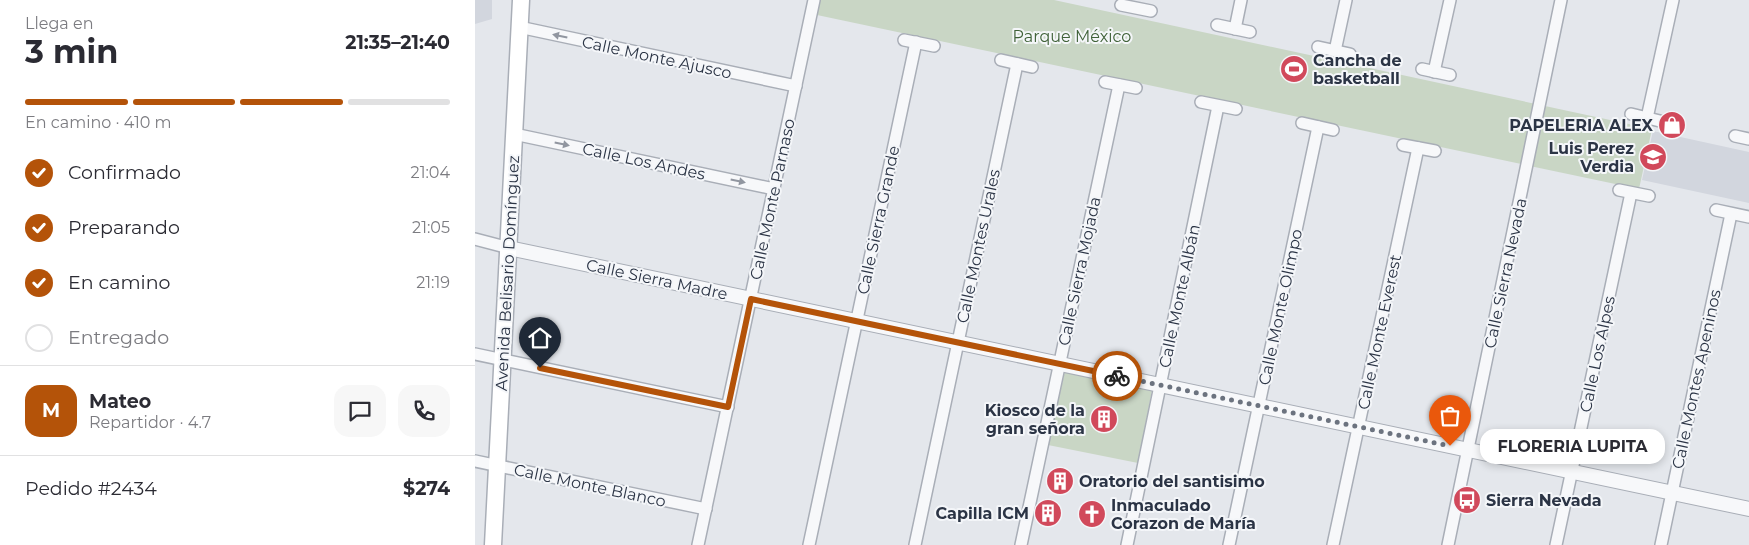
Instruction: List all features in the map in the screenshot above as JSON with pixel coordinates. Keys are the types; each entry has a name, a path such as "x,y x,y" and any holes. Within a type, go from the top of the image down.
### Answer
{"main road":[{"name":"Avenida Belisario Domínguez","path":"493,545 521,0"}],"street":[{"name":"Calle Monte Parnaso","path":"698,545 814,0"},
{"path":"1235,29 1241,0"},
{"path":"1335,50 1346,0"},
{"path":"1434,72 1450,0"},
{"name":"Calle Sierra Nevada","path":"1448,545 1561,0"},
{"path":"1647,118 1673,0"},
{"path":"1121,5 1136,4 1151,11"},
{"path":"1217,25 1250,32"},
{"name":"Calle Monte Ajusco","path":"519,27 796,86"},
{"path":"904,40 934,46"},
{"name":"Calle Sierra Grande","path":"809,545 916,42"},
{"path":"1318,47 1350,54"},
{"path":"1001,60 1032,67"},
{"name":"Calle Montes Urales","path":"915,545 1017,64"},
{"path":"1423,70 1451,76"},
{"path":"1105,82 1136,88"},
{"name":"Calle Sierra Mojada","path":"1021,545 1119,85"},
{"path":"1201,102 1236,110"},
{"name":"Calle Monte Albán","path":"1127,545 1219,106"},
{"path":"1631,114 1664,122"},
{"path":"1302,123 1333,130"},
{"name":"Calle Monte Olimpo","path":"1229,545 1318,127"},
{"name":"Calle Los Andes","path":"514,134 774,189"},
{"path":"1735,136 1748,136"},
{"path":"1403,144 1435,151"},
{"name":"Calle Monte Everest","path":"1333,545 1418,148"},
{"path":"1619,190 1649,196"},
{"name":"Calle Los Alpes","path":"1556,545 1631,193"},
{"path":"1716,210 1749,217"},
{"name":"Calle Montes Apeninos","path":"1661,545 1731,214"},
{"name":"Calle Sierra Madre","path":"475,239 509,248 1749,509"},
{"path":"475,354 728,407"},
{"name":"Calle Monte Blanco","path":"475,461 706,509"}],"shaded area":[{"path":"475,0 492,0 492,19 475,24"},
{"path":"1653,131 1749,152 1749,203 1642,180"}],"green space":[{"name":"Parque México","path":"820,0 1054,0 1652,129 1639,189 817,15"},
{"path":"1065,371 1152,390 1138,463 1048,445"}],"way so far":[{"path":"1117,376 1450,446"}],"place":[{"name":"Cancha de basketball","path":"1294,69"},
{"name":"PAPELERIA ALEX","path":"1672,125"},
{"name":"Luis Perez Verdia","path":"1653,157"},
{"name":"Kiosco de la gran señora","path":"1104,419"},
{"name":"FLORERIA LUPITA","path":"1450,446"},
{"name":"Oratorio del santisimo","path":"1060,481"},
{"name":"Sierra Nevada","path":"1467,500"},
{"name":"Capilla ICM","path":"1048,513"},
{"name":"Inmaculado Corazon de María","path":"1092,514"}],"route":[{"path":"540,368 728,407 751,299 1117,376"}]}
